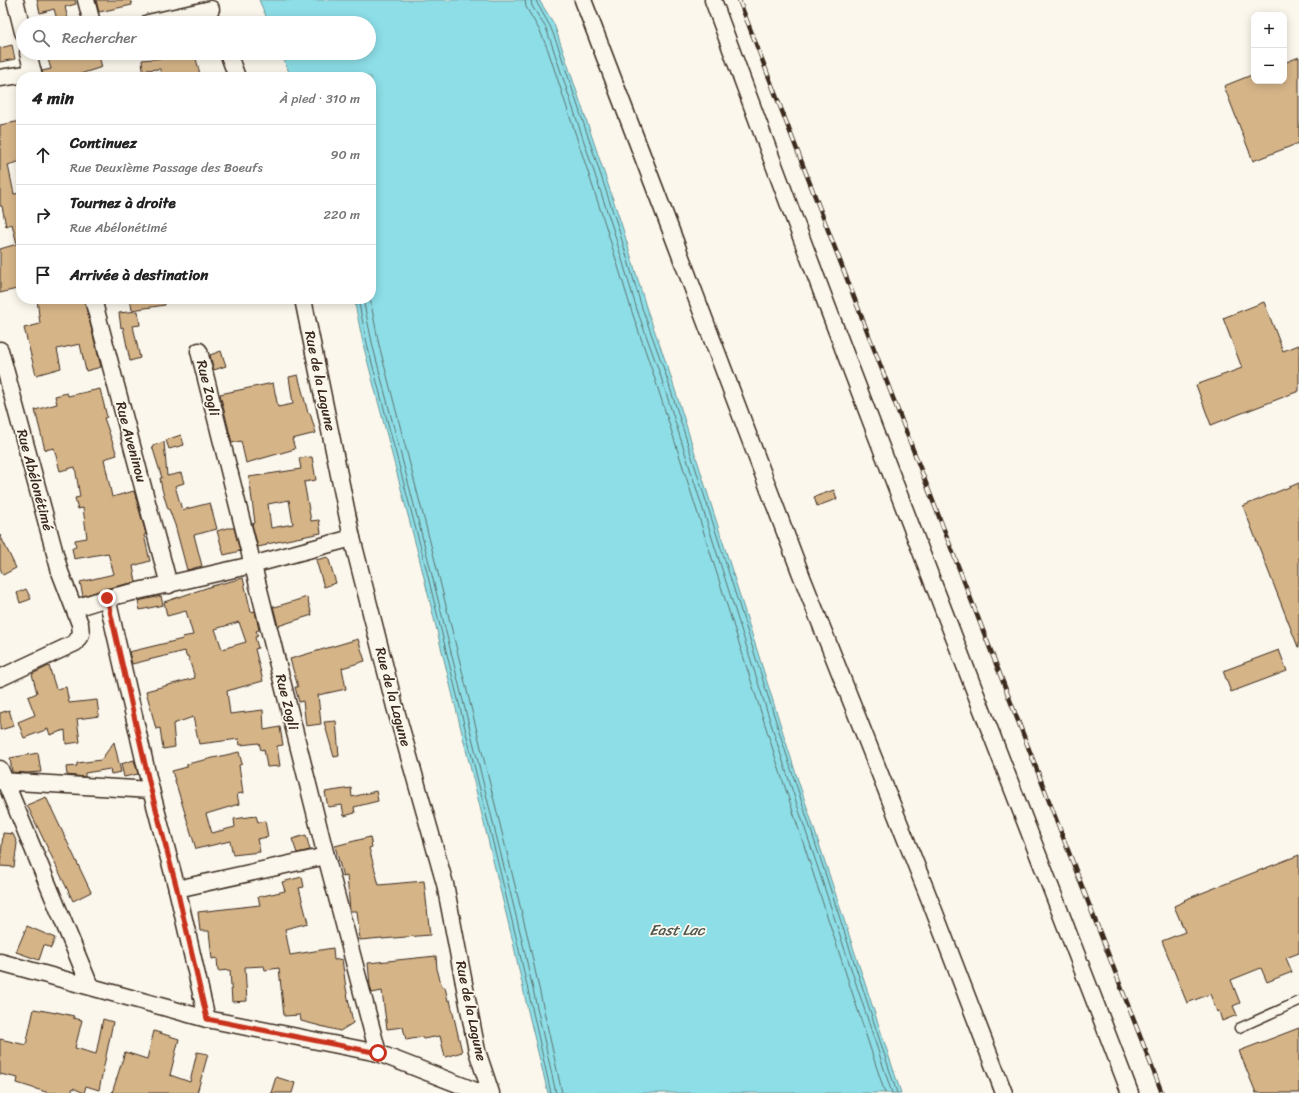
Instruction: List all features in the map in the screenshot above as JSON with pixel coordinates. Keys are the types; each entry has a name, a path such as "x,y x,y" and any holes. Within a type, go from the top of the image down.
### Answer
{"street":[{"path":"15,0 19,16"},
{"path":"86,0 90,16"},
{"path":"583,0 802,577 931,903 1004,1093"},
{"path":"713,0 858,391 975,689 1130,1093"},
{"path":"185,16 211,11"},
{"path":"30,60 32,72"},
{"path":"231,60 235,72"},
{"path":"0,78 16,77"},
{"name":"Rue Aveninou","path":"94,304 169,584"},
{"name":"Rue de la Lagune","path":"304,304 352,538 395,707 445,884 478,1051 491,1093"},
{"name":"Rue Abélonétimé","path":"0,350 60,572 75,608 80,624 81,634 75,643 0,678"},
{"name":"Rue Zogli","path":"199,350 326,856 378,1053"},
{"path":"75,608 107,598 252,564 352,538"},
{"path":"107,598 151,790 177,889 207,1019"},
{"path":"90,986 2,777 151,790"},
{"path":"177,889 326,856"},
{"path":"0,962 207,1019 378,1053 481,1093"}],"lane":[{"path":"1239,1028 1299,1001"}],"water":[{"name":"East Lac","path":"259,0 539,0 554,24 622,226 646,307 669,371 796,774 901,1093 548,1093 513,942 419,557 364,348 355,304 376,304 376,72 289,72 284,60 376,60 376,16 266,16"}],"building":[{"path":"37,0 75,0 76,4 65,7 67,16 56,16 54,9 40,13"},
{"path":"96,0 131,0 132,5 99,12"},
{"path":"12,45 15,59 0,62 0,48"},
{"path":"1299,57 1299,143 1253,161 1224,86 1251,75 1251,84 1287,84 1287,62"},
{"path":"48,60 100,60 102,67 86,72 42,72 51,69"},
{"path":"142,60 196,60 199,72 160,72 160,69 143,70"},
{"path":"16,122 16,163 8,165 14,194 16,194 16,240 12,224 6,226 2,206 0,206 0,125"},
{"path":"16,244 16,289 0,293 0,249"},
{"path":"1264,302 1283,351 1299,345 1299,391 1211,425 1196,385 1242,368 1223,318"},
{"path":"38,304 85,304 101,367 86,371 80,344 57,349 61,368 36,375 24,328 40,324"},
{"path":"131,304 165,304 165,305 132,310"},
{"path":"138,311 140,325 133,326 140,358 130,361 123,327 121,328 119,313"},
{"path":"221,351 226,366 214,370 210,355"},
{"path":"298,375 308,413 310,413 316,433 292,439 295,449 246,463 241,441 232,443 220,394 273,383 278,407 293,404 289,377"},
{"path":"100,389 107,417 104,418 117,455 104,459 112,497 134,491 146,534 144,535 150,561 133,566 136,582 83,596 80,582 114,574 108,553 74,559 72,548 76,547 75,540 87,538 83,508 78,509 75,498 80,497 75,467 60,471 54,448 45,450 35,410 57,404 55,396 67,393 68,396"},
{"path":"181,435 184,445 169,449 166,440"},
{"path":"164,442 167,476 181,473 184,483 175,486 182,510 210,503 217,529 194,535 202,566 187,570 175,525 162,489 160,478 162,478 152,446"},
{"path":"312,457 316,480 304,482 311,521 319,520 321,533 258,547 252,524 255,523 249,477 301,469 299,458","holes":["289,500 293,524 271,528 268,504"]},
{"path":"1299,483 1299,647 1298,647 1243,506"},
{"path":"834,490 837,499 817,506 814,497"},
{"path":"227,528 234,528 240,551 224,555 217,531"},
{"path":"0,535 16,568 3,575 0,568"},
{"path":"328,557 336,583 324,587 316,560"},
{"path":"243,578 251,612 255,611 259,630 256,631 258,636 255,637 258,648 255,649 263,681 227,691 230,714 263,710 264,730 280,727 283,745 277,746 280,766 267,767 264,749 261,750 259,743 240,745 239,739 199,744 193,717 173,724 175,747 163,749 160,728 156,729 146,691 195,678 188,656 186,656 185,651 132,664 129,652 183,639 182,637 193,635 186,611 167,616 164,602 212,586","holes":["239,622 246,642 222,649 215,629"]},
{"path":"26,589 31,599 20,603 17,593"},
{"path":"161,596 163,605 140,610 138,601"},
{"path":"307,597 312,615 278,626 273,606 275,607"},
{"path":"358,639 365,661 342,668 346,689 318,695 321,724 306,726 303,701 299,702 295,687 298,687 290,659"},
{"path":"1279,650 1287,671 1231,692 1223,671"},
{"path":"49,666 56,689 66,687 69,703 97,700 99,716 77,719 80,742 66,744 65,730 50,735 48,729 24,738 18,722 35,715 28,697 37,693 32,674"},
{"path":"9,710 14,726 0,730 0,713"},
{"path":"336,721 339,756 334,757 324,722"},
{"path":"114,742 121,772 111,774 110,769 85,773 85,777 67,775 66,767 77,766 77,763 101,760"},
{"path":"239,752 242,764 239,765 243,793 237,794 239,804 206,814 212,833 235,827 234,819 256,816 258,822 265,821 268,837 257,839 260,852 233,855 230,841 196,849 172,771 187,767 187,764"},
{"path":"38,753 41,772 12,772 10,758"},
{"path":"134,760 138,774 124,777 121,764"},
{"path":"351,788 352,797 376,791 378,801 354,807 355,813 344,816 342,805 328,807 325,792"},
{"path":"46,797 91,892 73,901 27,805"},
{"path":"3,833 13,834 17,843 14,867 0,866"},
{"path":"306,835 310,850 297,853 292,839"},
{"path":"370,837 372,847 369,848 379,885 424,881 430,935 360,940 357,911 350,911 347,876 343,877 335,846"},
{"path":"1299,855 1299,953 1286,958 1292,972 1267,982 1261,968 1231,980 1240,1003 1233,1006 1237,1015 1222,1021 1219,1011 1217,1012 1210,994 1187,1003 1162,941 1185,932 1174,906 1185,901 1184,900"},
{"path":"302,877 304,887 299,888 308,923 285,929 290,955 333,948 334,960 342,959 353,1023 340,1031 301,1021 300,1015 284,1016 279,968 265,970 264,966 245,967 247,1001 232,1002 230,970 218,971 217,958 212,959 209,931 200,931 198,912 260,905 258,897 285,891 282,882"},
{"path":"27,926 55,938 51,948 44,945 39,960 16,952"},
{"path":"436,956 437,969 442,987 445,987 448,1001 450,1000 462,1052 445,1057 440,1036 406,1040 403,1027 387,1029 382,991 372,993 370,986 368,963"},
{"path":"34,1009 74,1016 73,1018 82,1020 75,1048 96,1054 103,1019 113,1022 99,1090 86,1086 84,1093 73,1088 71,1093 49,1093 17,1083 18,1078 0,1074 0,1039 26,1045"},
{"path":"1299,1028 1299,1093 1256,1093 1239,1051"},
{"path":"154,1031 179,1039 170,1075 190,1082 197,1052 208,1054 197,1093 112,1093 125,1052 147,1059"},
{"path":"276,1077 295,1083 292,1093 271,1093"}],"railway":[{"path":"739,0 1162,1093"}],"route":[{"path":"107,598 151,790 177,889 207,1019 378,1053"}]}
